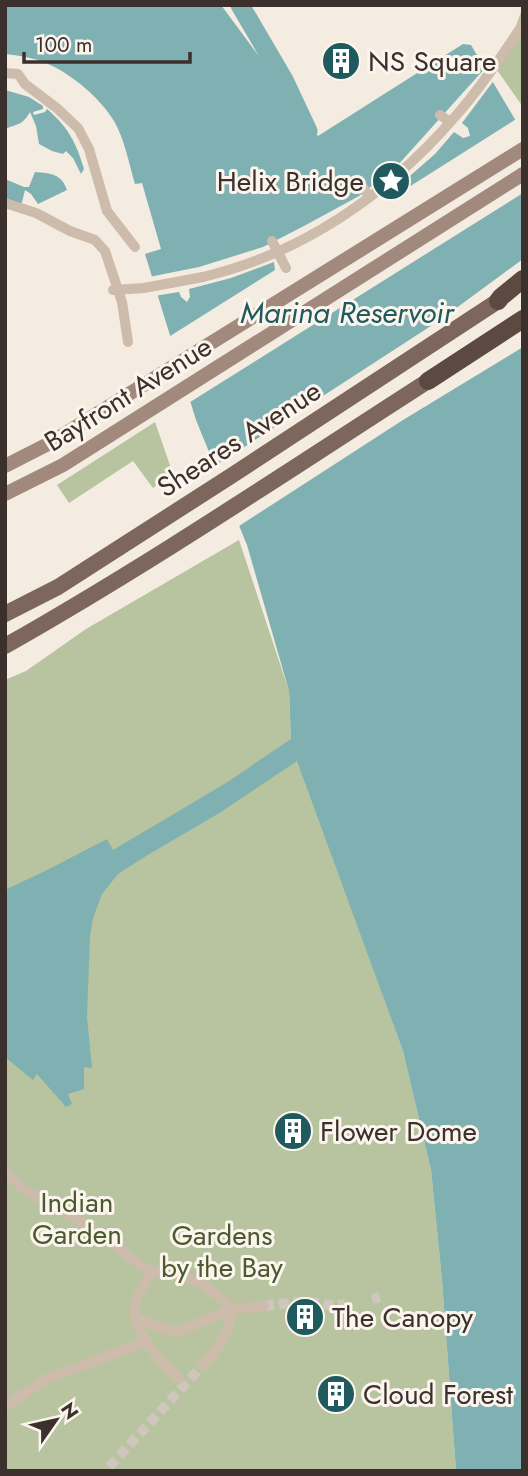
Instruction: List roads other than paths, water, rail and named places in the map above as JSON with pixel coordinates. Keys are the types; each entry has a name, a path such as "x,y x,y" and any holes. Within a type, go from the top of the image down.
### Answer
{"highway":[{"path":"498,301 523,279"},
{"path":"498,301 523,286"},
{"path":"428,381 523,319"},
{"path":"428,381 523,332"}],"main road":[{"name":"Bayfront Avenue","path":"5,466 50,443 523,149"},
{"name":"Bayfront Avenue","path":"5,494 63,465 523,174"},
{"name":"Sheares Avenue","path":"5,614 58,587 498,301"},
{"name":"Sheares Avenue","path":"5,646 191,534 428,381"}],"street":[{"path":"113,290 144,288 173,277 205,277 254,261 275,247 300,242 346,214 390,181 450,122 521,27"},
{"path":"5,73 18,74 25,84 78,128 89,149 107,211 135,247"},
{"path":"440,115 450,122"},
{"path":"363,187 369,197"},
{"name":"Bayfront Avenue","path":"5,203 36,213 70,231 95,240 105,251 122,302 128,342"},
{"path":"275,247 286,268"},
{"path":"5,1170 23,1189 78,1219 128,1257 152,1271 176,1274 203,1284 233,1309"},
{"path":"152,1271 135,1307 136,1318 146,1342 161,1362 179,1379"},
{"path":"136,1318 165,1329 179,1331 233,1309 264,1306"},
{"path":"203,1365 221,1345 230,1326 233,1309"},
{"path":"5,1408 48,1378 146,1342"}],"water":[{"name":"Marina Reservoir","path":"5,5 221,5 318,136 463,44 471,45 523,133 523,1471 456,1471 431,1170 403,1051 297,761 221,812 118,874 102,894 90,936 87,1017 92,1068 84,1067 84,1089 68,1094 72,1104 66,1107 37,1074 33,1080 5,1057 5,890 107,839 113,850 226,783 291,739 289,691 247,545 196,420 145,254 161,249 142,183 135,184 118,128 91,93 49,64 5,54"},
{"path":"5,90 29,97 43,106 43,109 33,112 34,115 47,109 61,122 78,151 84,169 81,174 66,151 63,154 39,144 30,112 23,122 5,129"},
{"path":"35,172 59,178 67,190 38,204 25,190 21,206 5,204 5,179 29,187"}],"waterway":[{"name":"Marina Reservoir","path":"240,5 284,80 308,131"}],"tunnel":[{"path":"372,1299 380,1297"},
{"path":"264,1306 306,1301 334,1306 345,1304"},
{"path":"109,1467 203,1365"}],"place":[{"name":"NS Square","path":"341,61"},
{"name":"Helix Bridge","path":"391,181"},
{"name":"Flower Dome","path":"293,1131"},
{"name":"The Canopy","path":"305,1317"},
{"name":"Cloud Forest","path":"336,1394"}],"park label":[{"name":"Indian Garden","path":"77,1218"},
{"name":"Gardens by the Bay","path":"222,1251"}]}
